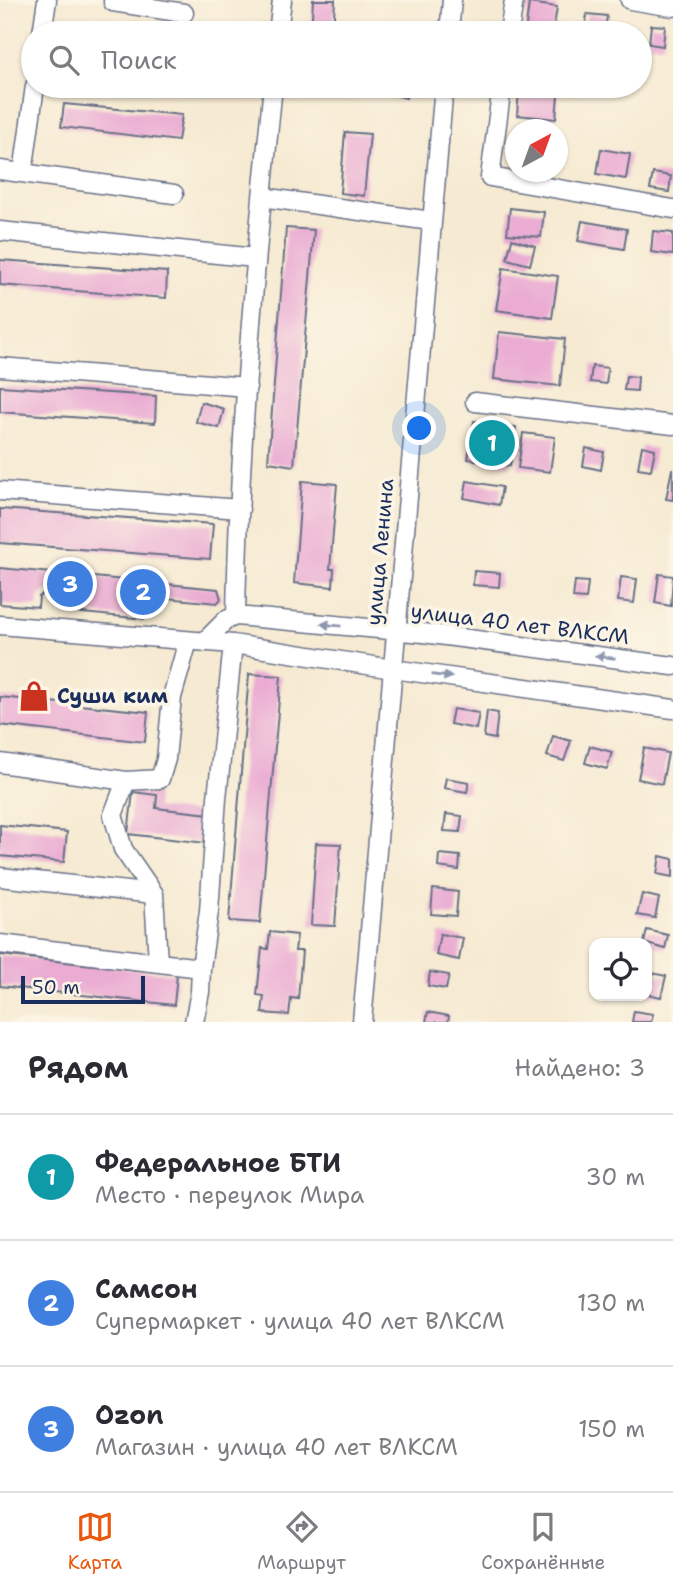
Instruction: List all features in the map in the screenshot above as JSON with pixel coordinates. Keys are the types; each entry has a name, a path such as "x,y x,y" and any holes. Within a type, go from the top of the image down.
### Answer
{"street":[{"path":"44,21 47,0"},
{"path":"114,0 113,2 184,13"},
{"path":"279,21 282,0"},
{"path":"450,21 452,0"},
{"path":"511,21 514,0"},
{"path":"630,0 673,7"},
{"path":"23,173 32,98"},
{"path":"0,763 126,780 160,779 166,759 172,698 196,641 236,616 255,258 272,98"},
{"name":"улица Ленина","path":"362,1022 443,98"},
{"path":"500,98 490,177 673,209"},
{"path":"0,170 174,194"},
{"path":"262,197 431,221"},
{"path":"0,231 255,258"},
{"path":"0,367 247,387"},
{"path":"475,402 673,425"},
{"path":"0,491 240,509"},
{"name":"улица 40 лет ВЛКСМ","path":"236,616 396,631 673,666"},
{"path":"0,625 233,644 673,709"},
{"path":"194,1022 209,911 217,798 233,644"},
{"path":"126,780 113,815 123,849 154,894 158,962"},
{"path":"0,877 154,894"},
{"path":"0,943 201,968"}],"building":[{"path":"313,0 335,0 334,21 312,21"},
{"path":"529,3 557,7 555,21 527,21"},
{"path":"587,14 607,16 606,21 586,21"},
{"path":"652,25 665,26 663,46 652,44"},
{"path":"518,98 558,98 556,119 517,115"},
{"path":"64,104 182,115 178,141 61,127"},
{"path":"345,132 370,134 364,196 340,193"},
{"path":"601,149 630,154 626,179 597,174"},
{"path":"653,173 671,176 669,192 650,189"},
{"path":"510,208 544,212 541,237 507,234"},
{"path":"582,221 627,229 624,249 578,241"},
{"path":"286,228 314,230 294,466 268,462"},
{"path":"653,231 673,233 673,255 651,252"},
{"path":"512,239 535,246 530,265 507,259"},
{"path":"0,260 167,272 166,298 0,285"},
{"path":"503,268 558,276 552,318 496,310"},
{"path":"499,332 565,339 560,386 494,379"},
{"path":"592,366 608,368 606,384 590,382"},
{"path":"626,376 638,377 637,391 624,390"},
{"path":"0,386 156,396 155,423 0,412"},
{"path":"201,402 224,409 219,428 196,422"},
{"path":"474,421 516,427 510,466 468,459"},
{"path":"523,433 555,437 550,472 518,468"},
{"path":"642,446 655,449 651,470 638,468"},
{"path":"586,448 604,452 601,470 583,466"},
{"path":"673,469 673,500 666,499"},
{"path":"302,481 337,484 330,569 334,569 333,587 294,583"},
{"path":"467,481 502,487 499,505 464,498"},
{"path":"0,509 213,524 210,559 0,543"},
{"path":"0,568 218,589 221,599 217,603 146,596 144,619 73,612 74,601 70,594 60,588 47,590 39,597 38,607 0,604"},
{"path":"474,571 500,573 499,587 473,585"},
{"path":"659,574 673,576 671,606 655,603"},
{"path":"621,577 637,579 634,603 618,601"},
{"path":"575,581 588,582 586,599 573,598"},
{"path":"249,674 281,676 260,923 229,921"},
{"path":"0,697 148,712 145,742 0,725"},
{"path":"453,709 479,713 476,729 450,724"},
{"path":"487,711 498,713 495,739 484,737"},
{"path":"553,736 571,741 564,761 547,756"},
{"path":"590,746 612,752 607,769 585,763"},
{"path":"644,748 668,753 662,784 638,779"},
{"path":"446,778 469,782 467,792 444,788"},
{"path":"133,792 157,795 156,808 209,814 206,843 128,834"},
{"path":"446,814 462,816 460,832 444,831"},
{"path":"0,825 67,832 64,862 0,856"},
{"path":"316,843 341,844 335,926 311,925"},
{"path":"439,854 460,856 459,870 438,867"},
{"path":"660,856 673,859 673,877 657,874"},
{"path":"433,889 458,892 456,916 431,914"},
{"path":"642,894 659,898 655,918 637,915"},
{"path":"647,930 668,935 665,949 652,945 652,938 645,938"},
{"path":"270,932 297,935 295,951 302,951 298,999 291,998 289,1015 262,1013 264,996 257,995 262,948 268,949"},
{"path":"440,934 463,938 459,960 436,955"},
{"path":"0,955 177,974 174,1005 0,986"},
{"path":"430,972 449,975 446,989 428,986"},
{"path":"652,973 666,976 661,997 652,995"},
{"path":"634,1011 653,1014 651,1022 632,1022"},
{"path":"428,1012 449,1016 448,1022 426,1022"}],"place":[{"name":"Федеральное БТИ","path":"492,443"},
{"name":"Ozon","path":"70,584"},
{"name":"Самсон","path":"143,592"},
{"name":"Суши ким","path":"34,696"}]}
